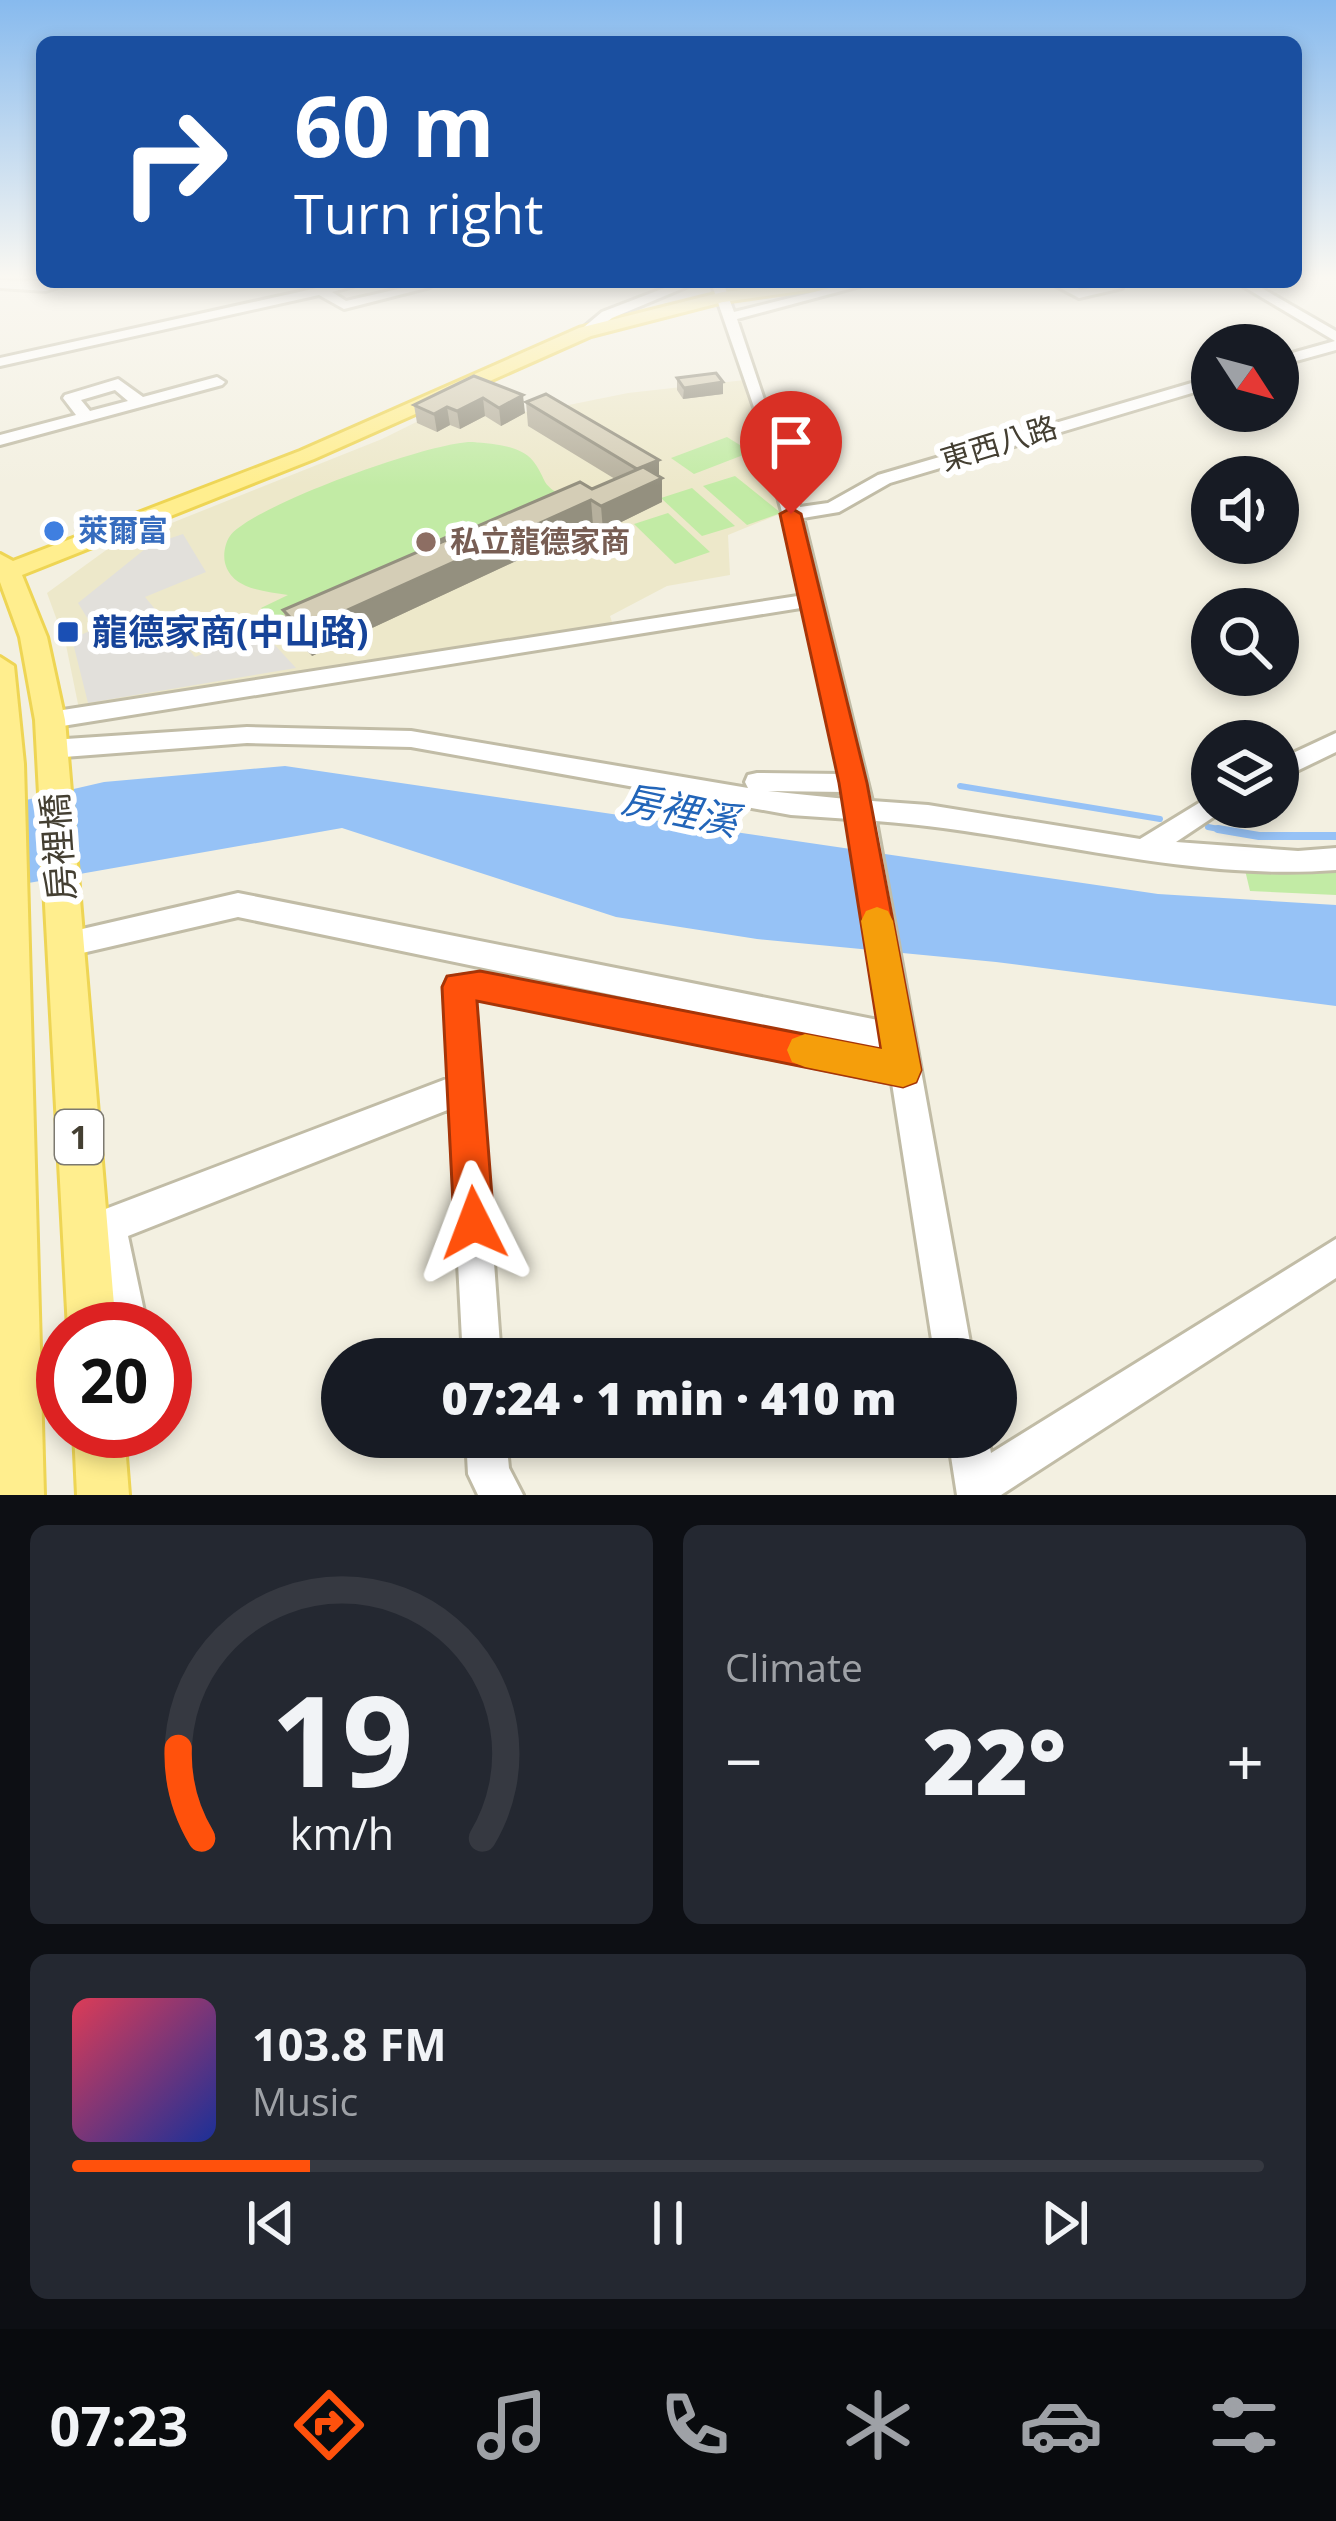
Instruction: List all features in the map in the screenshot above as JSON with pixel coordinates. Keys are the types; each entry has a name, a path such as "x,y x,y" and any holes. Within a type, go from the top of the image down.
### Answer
{"main road":[{"path":"3,570 307,455 552,347"},
{"name":"1","path":"3,570 39,662 51,734"},
{"name":"房裡橋","path":"1,672 9,764 6,968"},
{"name":"房裡橋","path":"51,734 65,945"},
{"name":"1","path":"65,945 90,1302"},
{"name":"1","path":"6,968 18,1495"},
{"path":"101,1458 103,1495"}],"street":[{"path":"1,360 62,347"},
{"path":"738,347 791,514 855,796 950,1338"},
{"path":"0,440 217,382"},
{"name":"東西八路","path":"791,514 833,508 884,478 1191,388"},
{"path":"51,734 813,600"},
{"path":"51,734 411,739 791,805 855,796"},
{"path":"1299,760 1336,742"},
{"path":"757,782 1144,850 1298,862 1336,859"},
{"path":"1144,850 1191,819"},
{"path":"65,945 238,905 900,1054"},
{"path":"481,1338 459,987 480,986 900,1054"},
{"path":"123,1302 108,1226 466,1087"},
{"path":"972,1458 977,1490 1336,1257"},
{"path":"488,1458 489,1474 502,1495"}],"shaded area":[{"name":"私立龍德家商","path":"745,380 782,513 728,535 730,575 667,586 610,616 613,625 79,709 66,645 47,593 109,548 382,439 479,391 529,413 628,393"},
{"path":"183,534 206,572 145,597 195,657 261,630 296,668 88,703 72,639 94,629 78,603 150,545"}],"green space":[{"path":"727,437 751,452 694,474 671,458"},
{"path":"473,442 524,453 559,494 274,620 261,608 288,595 250,588 229,572 224,556 230,536 271,508 385,463"},
{"path":"735,476 781,513 747,525 703,486"},
{"path":"692,488 735,526 702,536 661,498"},
{"path":"668,513 710,552 675,564 634,524"},
{"path":"1336,869 1336,895 1250,891 1245,870"}],"water":[{"path":"285,766 1158,894 1336,905 1336,1006 996,962 757,939 616,917 342,828 0,888 0,806 104,782"}],"building":[{"path":"716,373 723,382 684,388 677,378"},
{"path":"474,376 523,395 499,408 483,398 457,411 447,407 434,414 414,405"},
{"path":"546,394 659,460 637,469 526,402"},
{"path":"643,467 662,478 601,506 591,500 303,630 283,610 580,482 592,489"}],"waterway":[{"path":"960,786 1160,819"},
{"path":"1213,828 1228,831"},
{"path":"1218,829 1228,831"},
{"path":"1228,831 1259,836 1336,836"},
{"path":"1228,831 1235,832"}],"slow traffic":[{"path":"805,1050 903,1070 877,921"}],"place":[{"name":"萊爾富","path":"54,531"},
{"name":"私立龍德家商","path":"426,542"},
{"name":"龍德家商(中山路)","path":"68,632"}],"route":[{"path":"474,1223 459,987 480,986 903,1070 853,783 791,514"}],"water label":[{"name":"房裡溪","path":"680,810"}]}
